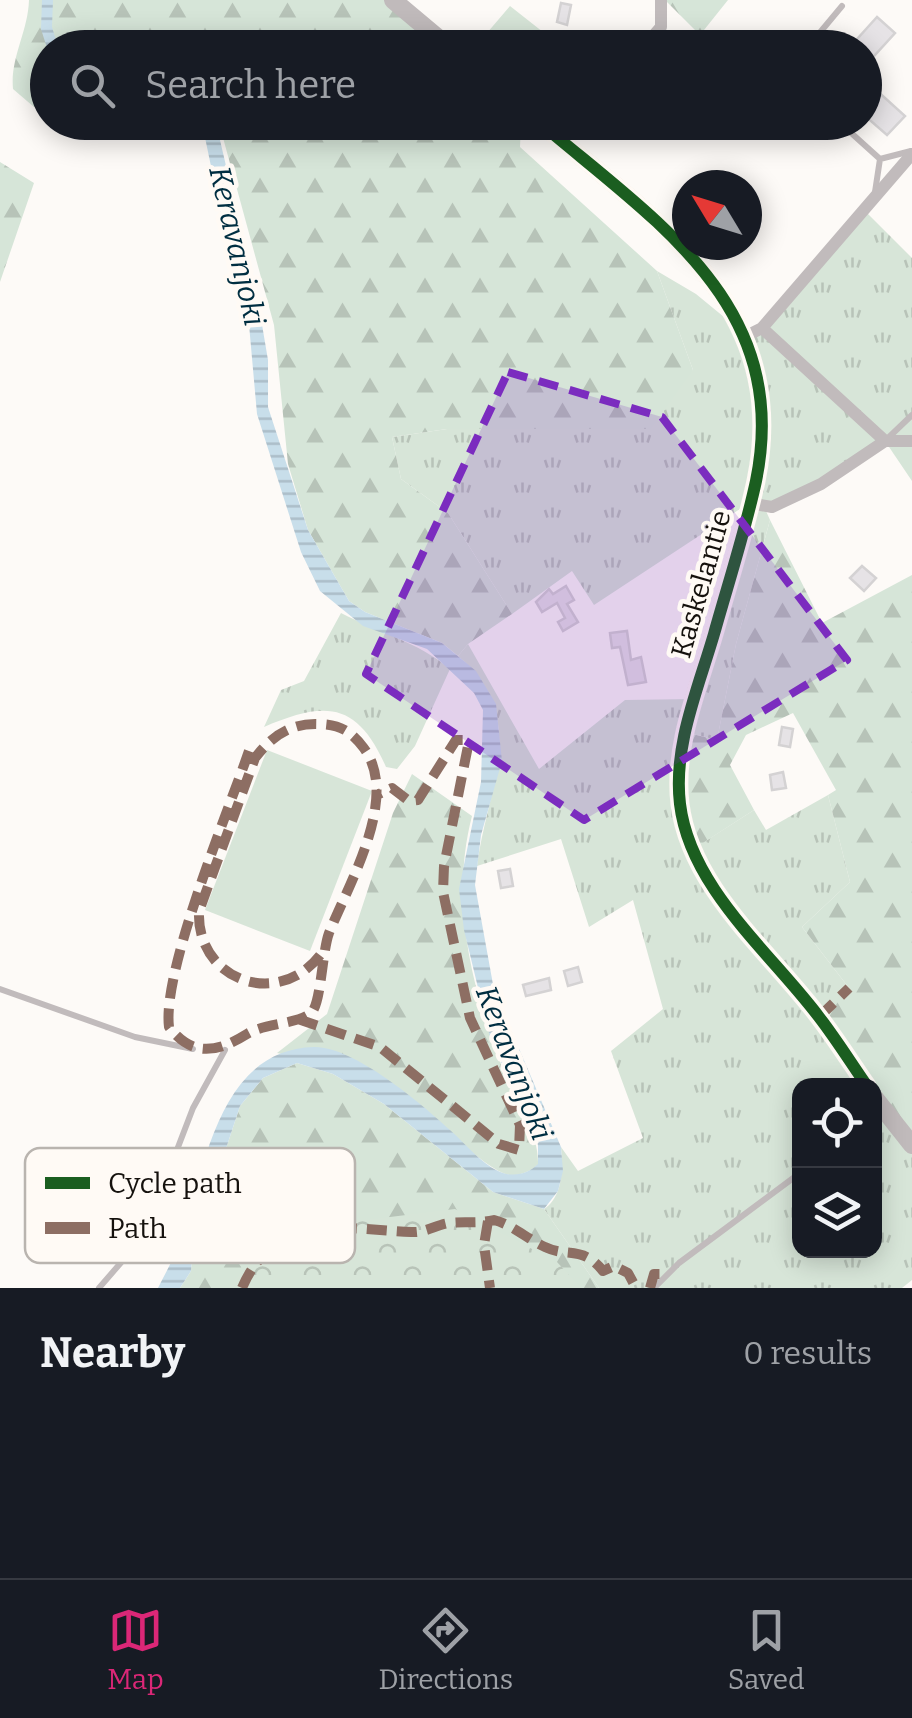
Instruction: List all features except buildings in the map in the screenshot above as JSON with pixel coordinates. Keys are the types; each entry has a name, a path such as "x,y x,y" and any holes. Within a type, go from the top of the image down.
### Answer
{"street":[{"path":"393,0 429,30"},
{"path":"658,30 664,7 660,0"},
{"name":"Kaskelantie","path":"560,140 707,269 754,332 760,394 756,478 684,732 680,804 692,850 715,888 819,1017 861,1078"},
{"path":"885,441 754,332 912,153"},
{"path":"749,502 772,507 822,484 885,441 912,441"},
{"path":"882,1107 912,1145"}],"lane":[{"path":"822,30 842,6"},
{"path":"859,140 880,159"},
{"path":"880,159 912,153"},
{"path":"874,198 880,159"},
{"path":"885,441 912,415"},
{"path":"0,989 135,1037 193,1049"},
{"path":"177,1148 192,1108 225,1050"},
{"path":"654,1288 679,1263 792,1179"},
{"path":"99,1288 121,1263"}],"highlighted area":[{"path":"508,372 662,417 847,660 584,820 366,674"}],"green space":[{"path":"29,0 393,0 429,30 30,30 30,104 13,89 14,67"},
{"path":"665,0 728,0 704,30 695,30"},
{"path":"510,6 540,30 490,30"},
{"path":"224,140 520,140 520,147 657,271 693,370 651,429 447,429 392,437 401,479 448,513 512,614 468,644 458,656 442,643 365,612 349,601 308,530 288,464 274,325"},
{"path":"0,162 34,183 0,282"},
{"path":"864,210 912,258 912,441 885,441 772,507 749,503 594,605 572,571 512,614 448,513 401,479 392,437 447,429 693,370 657,271 696,294 752,340"},
{"path":"885,441 912,441 912,481"},
{"path":"747,511 766,511 770,520 736,644 717,740 685,732 693,849 754,810 766,830 828,795 850,882 802,927 849,988 866,1078 792,1078 792,1258 882,1258 882,1106 912,1145 912,1280 902,1288 599,1288 544,1209 558,1190 561,1147 578,1171 643,1138 611,1051 663,1009 633,900 589,927 561,839 477,866 495,781 499,729 493,704 480,680 458,656 468,644 539,769 625,700 694,699"},
{"path":"770,520 822,623 912,575 912,1145 882,1104 882,1078 863,1078 819,1017 849,988 802,927 850,882 828,795 836,790 793,713 746,735 730,765 754,810 692,850 680,804 684,732 717,740 736,644"},
{"path":"341,613 411,644 450,669 415,746 397,769 386,767 363,729 337,712 305,713 264,727 281,690 304,681"},
{"path":"267,750 372,791 310,951 205,910"},
{"path":"412,774 472,816 463,883 468,949 495,1047 535,1142 538,1165 522,1174 510,1175 484,1161 382,1078 345,1065 277,1053 327,1014 393,813"},
{"path":"297,1063 333,1074 384,1104 493,1192 544,1209 599,1288 180,1288 192,1263 355,1263 355,1148 226,1148 240,1106 263,1078"},
{"path":"455,1209 557,1262 581,1288 228,1288 249,1263 355,1263 355,1221"}],"water":[{"path":"42,0 53,0 53,30 41,29"},
{"name":"Keravanjoki","path":"206,140 220,140 259,307 268,360 268,407 308,530 349,601 365,612 442,643 476,671 496,704 502,761 481,835 475,885 494,990 561,1147 563,1171 558,1191 544,1209 493,1192 384,1104 333,1074 297,1063 263,1078 240,1106 226,1148 208,1148 222,1114 238,1088 258,1067 283,1053 314,1047 330,1049 367,1066 405,1092 496,1170 517,1174 538,1164 538,1145 490,1037 464,930 459,889 481,782 483,710 474,693 427,649 363,626 320,591 301,552 257,414 246,291 223,224"},
{"path":"170,1263 192,1263 180,1288 158,1288"}],"marked path":[{"path":"249,751 186,931 170,1002 169,1027 187,1044 216,1048 254,1030 306,1017 314,1008 329,933 368,840 377,790 373,767 354,737 332,725 308,724 282,733 255,758 199,911 202,935 211,955 225,970 243,980 284,981 304,971 321,954"},
{"path":"298,1019 380,1047 499,1144 519,1150 520,1125 470,1018 443,892 444,866 468,746 464,740 456,740 418,800 409,801 392,788 379,794"},
{"path":"819,1017 849,988"},
{"path":"355,1229 416,1232 449,1223 494,1220 545,1247 588,1258 603,1271 614,1266 628,1273 636,1288"},
{"path":"488,1221 484,1245 490,1288"},
{"path":"242,1288 256,1263"},
{"path":"650,1288 654,1274 668,1274"}],"cycle path":[{"path":"561,140 668,233 704,273 734,316 754,365 762,419 756,481 683,739 680,804 687,835 716,891 819,1017 861,1078"}]}
